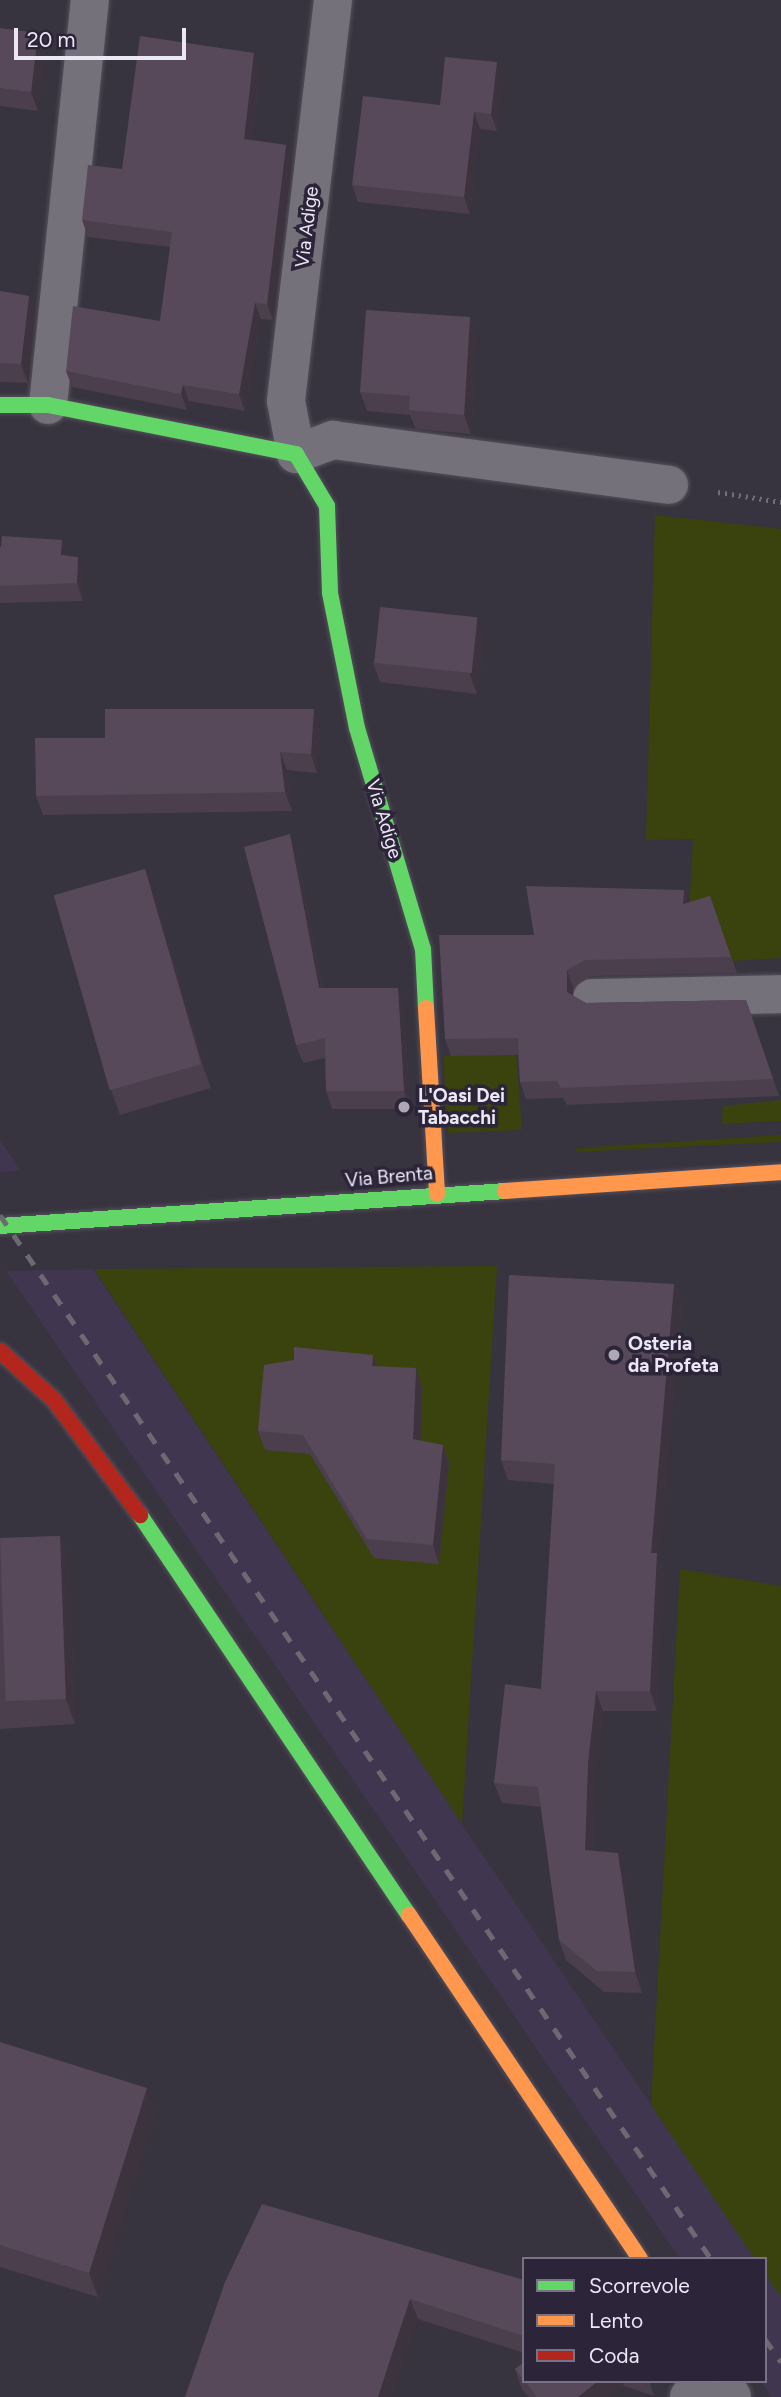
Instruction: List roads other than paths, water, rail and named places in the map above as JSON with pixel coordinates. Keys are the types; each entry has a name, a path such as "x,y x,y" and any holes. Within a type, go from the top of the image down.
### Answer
{"street":[{"path":"48,405 90,0"},
{"name":"Via Adige","path":"333,0 286,401 296,454 327,506 330,593 357,728 423,949 437,1194"},
{"path":"1,404 48,405 296,454 332,440 669,485"},
{"path":"592,998 781,994"},
{"name":"Via Brenta","path":"0,1226 781,1172"},
{"path":"0,1351 54,1400 146,1523 639,2257"}],"railway":[{"path":"0,1215 710,2257"},
{"path":"767,2342 781,2362"}],"place":[{"name":"L'Oasi Dei Tabacchi","path":"404,1107"},
{"name":"Osteria da Profeta","path":"614,1355"}]}
